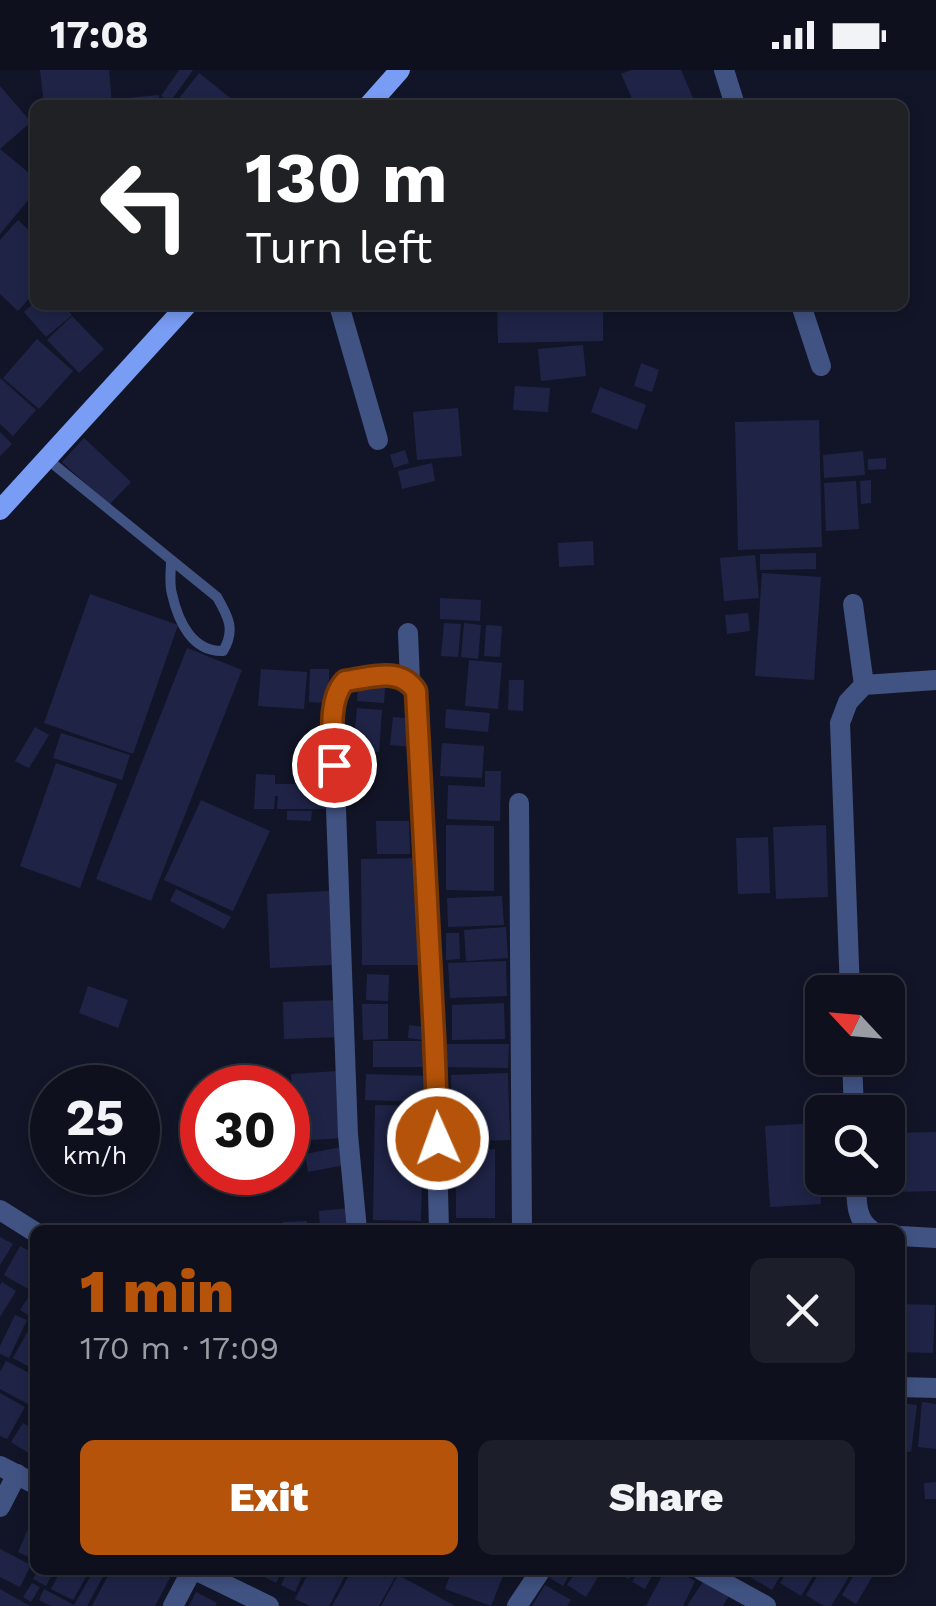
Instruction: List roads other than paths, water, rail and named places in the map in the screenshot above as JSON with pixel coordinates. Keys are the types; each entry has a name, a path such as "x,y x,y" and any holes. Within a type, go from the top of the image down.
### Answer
{"main road":[{"path":"373,100 400,70"},
{"path":"0,510 182,310"}],"street":[{"path":"724,70 733,100"},
{"path":"340,310 378,440"},
{"path":"803,310 821,366"},
{"path":"853,604 864,685"},
{"path":"408,633 410,681 416,691 430,959 439,1225"},
{"path":"356,1225 348,1135 333,726 338,688 345,681 398,675 410,681"},
{"path":"849,975 840,723 848,702 864,685 936,680"},
{"path":"519,803 522,1225"},
{"path":"857,1195 864,1225"},
{"path":"0,1210 30,1229"},
{"path":"905,1236 936,1238"},
{"path":"905,1388 936,1388"},
{"path":"0,1508 17,1475"},
{"path":"173,1606 191,1575"},
{"path":"204,1575 269,1606"},
{"path":"518,1606 538,1575"},
{"path":"710,1575 766,1606"}],"lane":[{"path":"47,458 216,596 231,622 223,651 209,652 194,643 171,592 171,560"}]}
